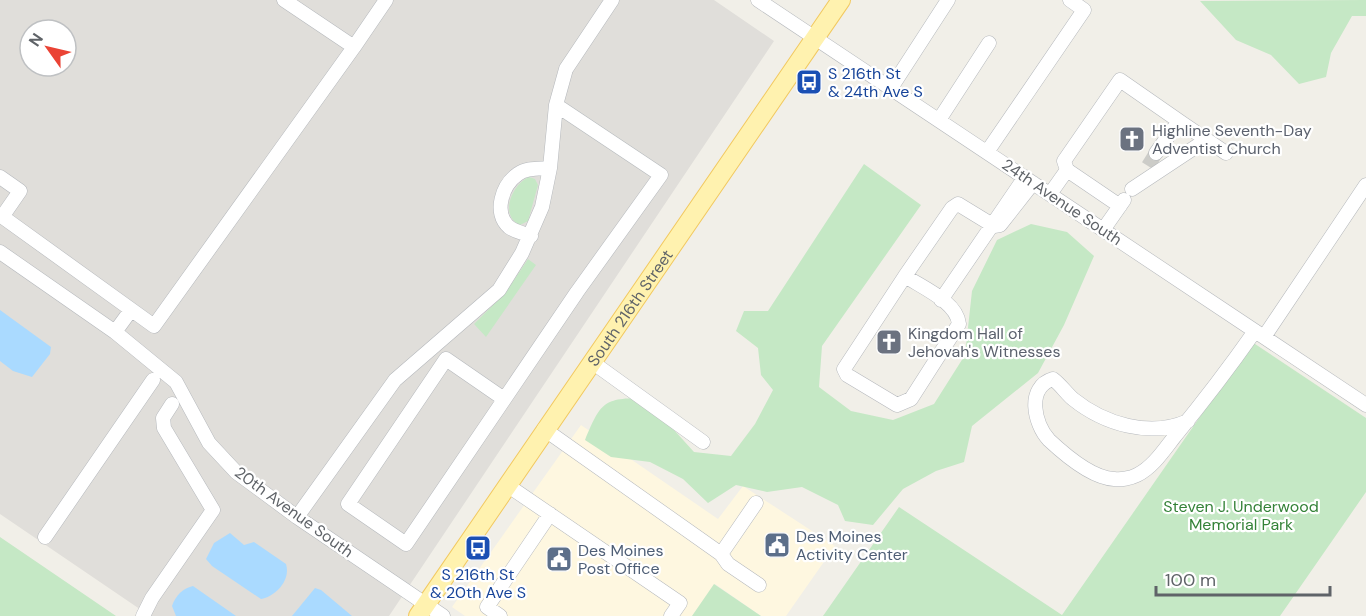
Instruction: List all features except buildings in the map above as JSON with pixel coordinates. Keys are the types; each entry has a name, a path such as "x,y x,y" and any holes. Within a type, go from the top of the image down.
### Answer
{"main road":[{"name":"South 216th Street","path":"422,610 544,429 841,0"}],"street":[{"path":"284,0 354,47"},
{"path":"297,518 395,380 446,333 467,319 499,290 531,236 542,207 550,168 556,105 566,69 612,0"},
{"name":"24th Avenue South","path":"758,0 1366,405"},
{"path":"891,88 948,0"},
{"path":"987,152 1088,5 1070,0"},
{"path":"0,177 20,191 1,216 154,326 354,47 380,2"},
{"path":"939,120 989,43"},
{"path":"1120,206 1067,170 1064,162 1120,80 1226,153"},
{"path":"504,399 446,359 348,504 406,544 504,399 661,175 556,105"},
{"path":"1156,153 1179,121"},
{"path":"1131,189 1206,140"},
{"path":"1104,230 1148,166"},
{"path":"531,236 516,231 502,218 500,204 504,192 518,173 550,168"},
{"path":"1050,195 1067,170"},
{"path":"941,300 994,226 996,217 1029,180"},
{"path":"1188,421 1167,429 1141,429 1115,422 1082,406 1053,379 1038,392 1034,411 1042,431 1050,441 1096,475 1116,480 1137,475 1153,463 1210,396 1259,334 1366,185"},
{"path":"905,276 941,300 958,316 959,324 911,399 897,405 847,375 844,369 905,276 952,208 958,204 966,206 994,226"},
{"name":"20th Avenue South","path":"0,252 115,332 176,382 209,443 236,472 422,610 443,616"},
{"path":"115,332 132,310"},
{"path":"592,362 703,442"},
{"path":"45,537 153,380"},
{"path":"143,616 152,598 213,510 164,428 163,418 172,404"},
{"path":"544,429 721,554 728,564 759,585"},
{"path":"507,485 680,603 670,616"},
{"path":"721,554 756,503"},
{"path":"498,616 487,607 550,514"}],"shaded area":[{"path":"0,0 714,0 774,41 389,616 150,616 0,514"},
{"path":"581,425 718,519 743,486 835,546 786,616 761,616 715,584 692,616 465,616 452,607"}],"green space":[{"path":"1366,0 1366,16 1352,16 1331,53 1326,77 1299,84 1271,55 1236,40 1200,1"},
{"path":"864,164 921,205 822,346 819,387 851,411 893,420 934,404 965,355 972,291 997,240 1031,224 1067,232 1094,256 1064,325 1038,373 972,426 964,462 936,471 903,489 873,525 845,521 838,505 802,487 767,492 736,485 708,503 683,479 650,462 611,457 585,440 595,417 605,405 620,399 645,398 694,452 731,456 755,424 773,390 761,375 758,348 736,331 744,311 768,311"},
{"path":"529,177 535,179 538,185 528,221 520,225 510,215 510,200 517,186"},
{"path":"528,259 536,265 486,337 474,324 506,292"},
{"name":"Steven J. Underwood Memorial Park","path":"1252,342 1366,418 1366,492 1280,616 823,616 899,507 1062,615"},
{"path":"0,537 116,616 0,616"},
{"path":"714,584 761,616 692,616"}],"water":[{"path":"0,310 51,347 50,354 32,377 13,371 0,361"},
{"path":"230,533 244,545 254,542 286,564 284,581 272,595 261,599 212,566 206,559 214,543"},
{"path":"193,586 236,616 176,616 172,606 175,599 180,593"},
{"path":"315,588 321,590 352,616 292,616"}],"tunnel":[{"path":"1148,166 1156,153"}],"place":[{"name":"S 216th St & 24th Ave S","path":"809,82"},
{"name":"Highline Seventh-Day Adventist Church","path":"1132,139"},
{"name":"Kingdom Hall of Jehovah's Witnesses","path":"889,342"},
{"name":"Des Moines Activity Center","path":"777,545"},
{"name":"S 216th St & 20th Ave S","path":"478,548"},
{"name":"Des Moines Post Office","path":"559,559"}]}
